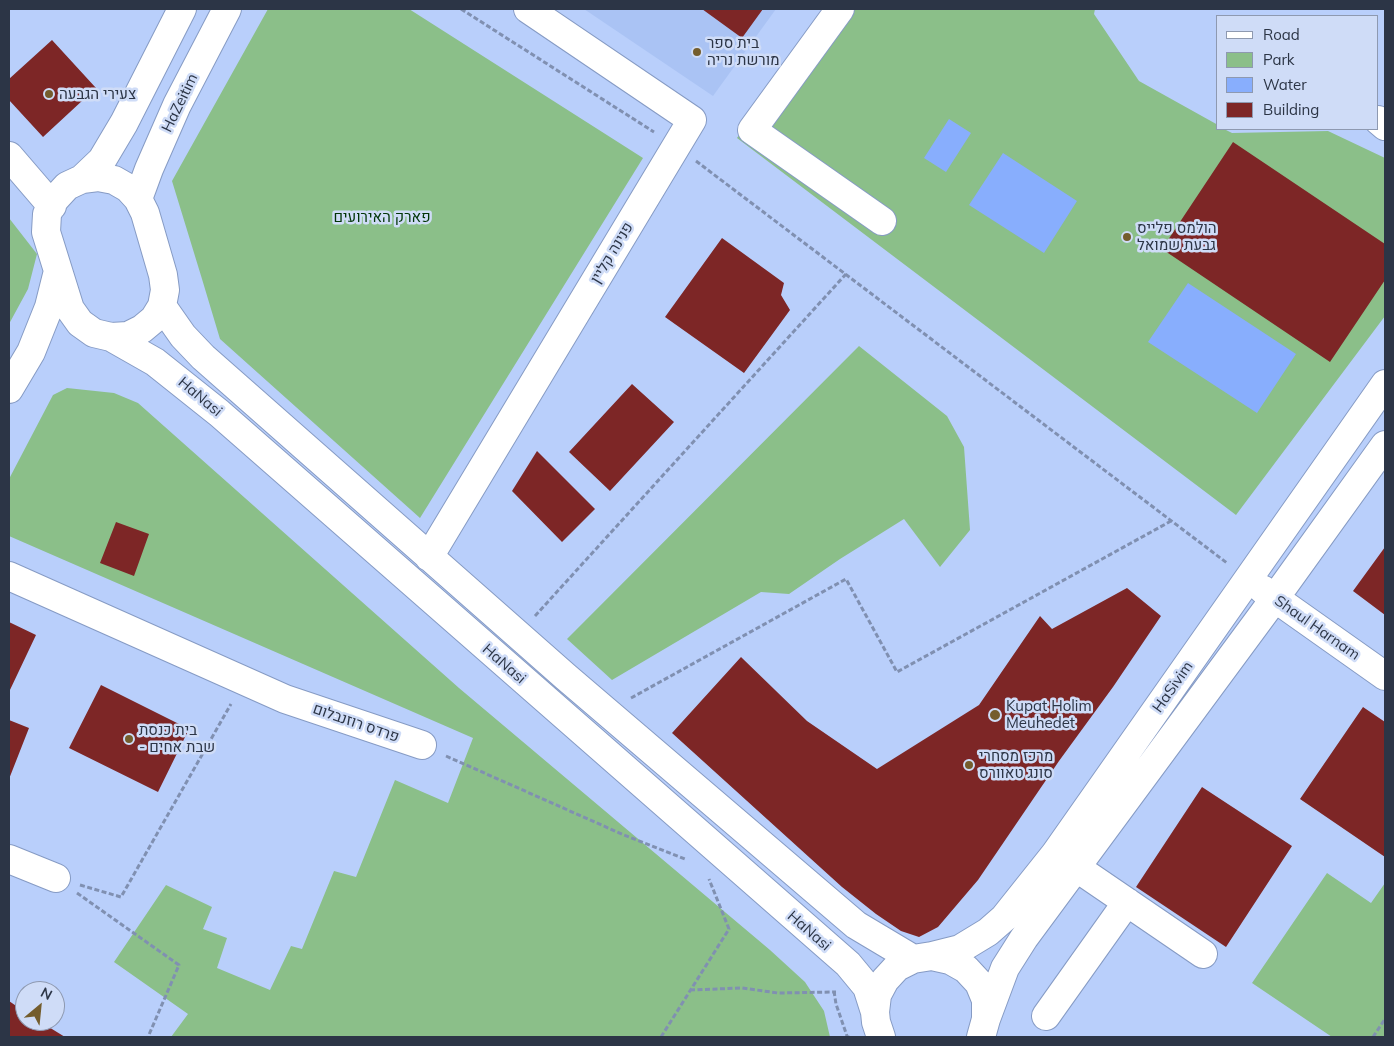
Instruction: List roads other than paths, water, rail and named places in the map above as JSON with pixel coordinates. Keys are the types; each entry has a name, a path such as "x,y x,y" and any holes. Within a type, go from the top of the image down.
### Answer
{"street":[{"path":"82,179 102,160 107,152 124,123 182,9"},
{"name":"HaZeitim","path":"138,199 148,169 177,105 227,9"},
{"name":"פנינה קליין","path":"429,556 692,120 528,9"},
{"path":"840,9 752,130 882,221"},
{"path":"9,156 52,206"},
{"path":"98,177 114,180 128,188 138,199 163,275 165,290 162,306 154,319 142,330 128,336 111,337 94,333 80,323 70,309 46,232 47,214 55,198 67,186 82,179 98,177"},
{"path":"31,352 48,307 58,270"},
{"name":"HaNasi","path":"162,306 183,336 203,357 518,635 856,925 922,958 950,960 966,969 979,983 986,1000 983,1033"},
{"path":"9,388 31,352 47,334 80,323"},
{"name":"HaNasi","path":"111,337 155,362 218,413 848,964 867,987 874,1020"},
{"name":"HaSivim","path":"874,1020 877,995 885,980 897,967 922,958 960,949 988,932 1004,918 1055,854 1385,384"},
{"name":"HaSivim","path":"983,1033 1005,968 1024,938 1275,598 1385,445"},
{"name":"פרדס רוזנבלום","path":"9,576 285,699 422,745"},
{"name":"Shaul Harnam","path":"1248,579 1385,676"},
{"path":"9,859 56,878"},
{"path":"1076,868 1202,954"},
{"path":"1046,1016 1127,902"}],"water":[{"path":"949,119 971,133 946,172 924,158"},
{"path":"1003,153 1077,201 1044,253 969,205"},
{"path":"1188,283 1296,354 1257,413 1148,342"}],"place":[{"name":"בית ספר מורשת נריה","path":"697,52"},
{"name":"צעירי הגבעה","path":"49,94"},
{"name":"הולמס פלייס גבעת שמואל","path":"1127,237"},
{"name":"Kupat Holim Meuhedet","path":"995,715"},
{"name":"בית כנסת - שבת אחים","path":"129,739"},
{"name":"מרכז מסחרי סונג טאוורס","path":"969,765"}],"park label":[{"name":"פארק האירועים","path":"382,217"}]}
